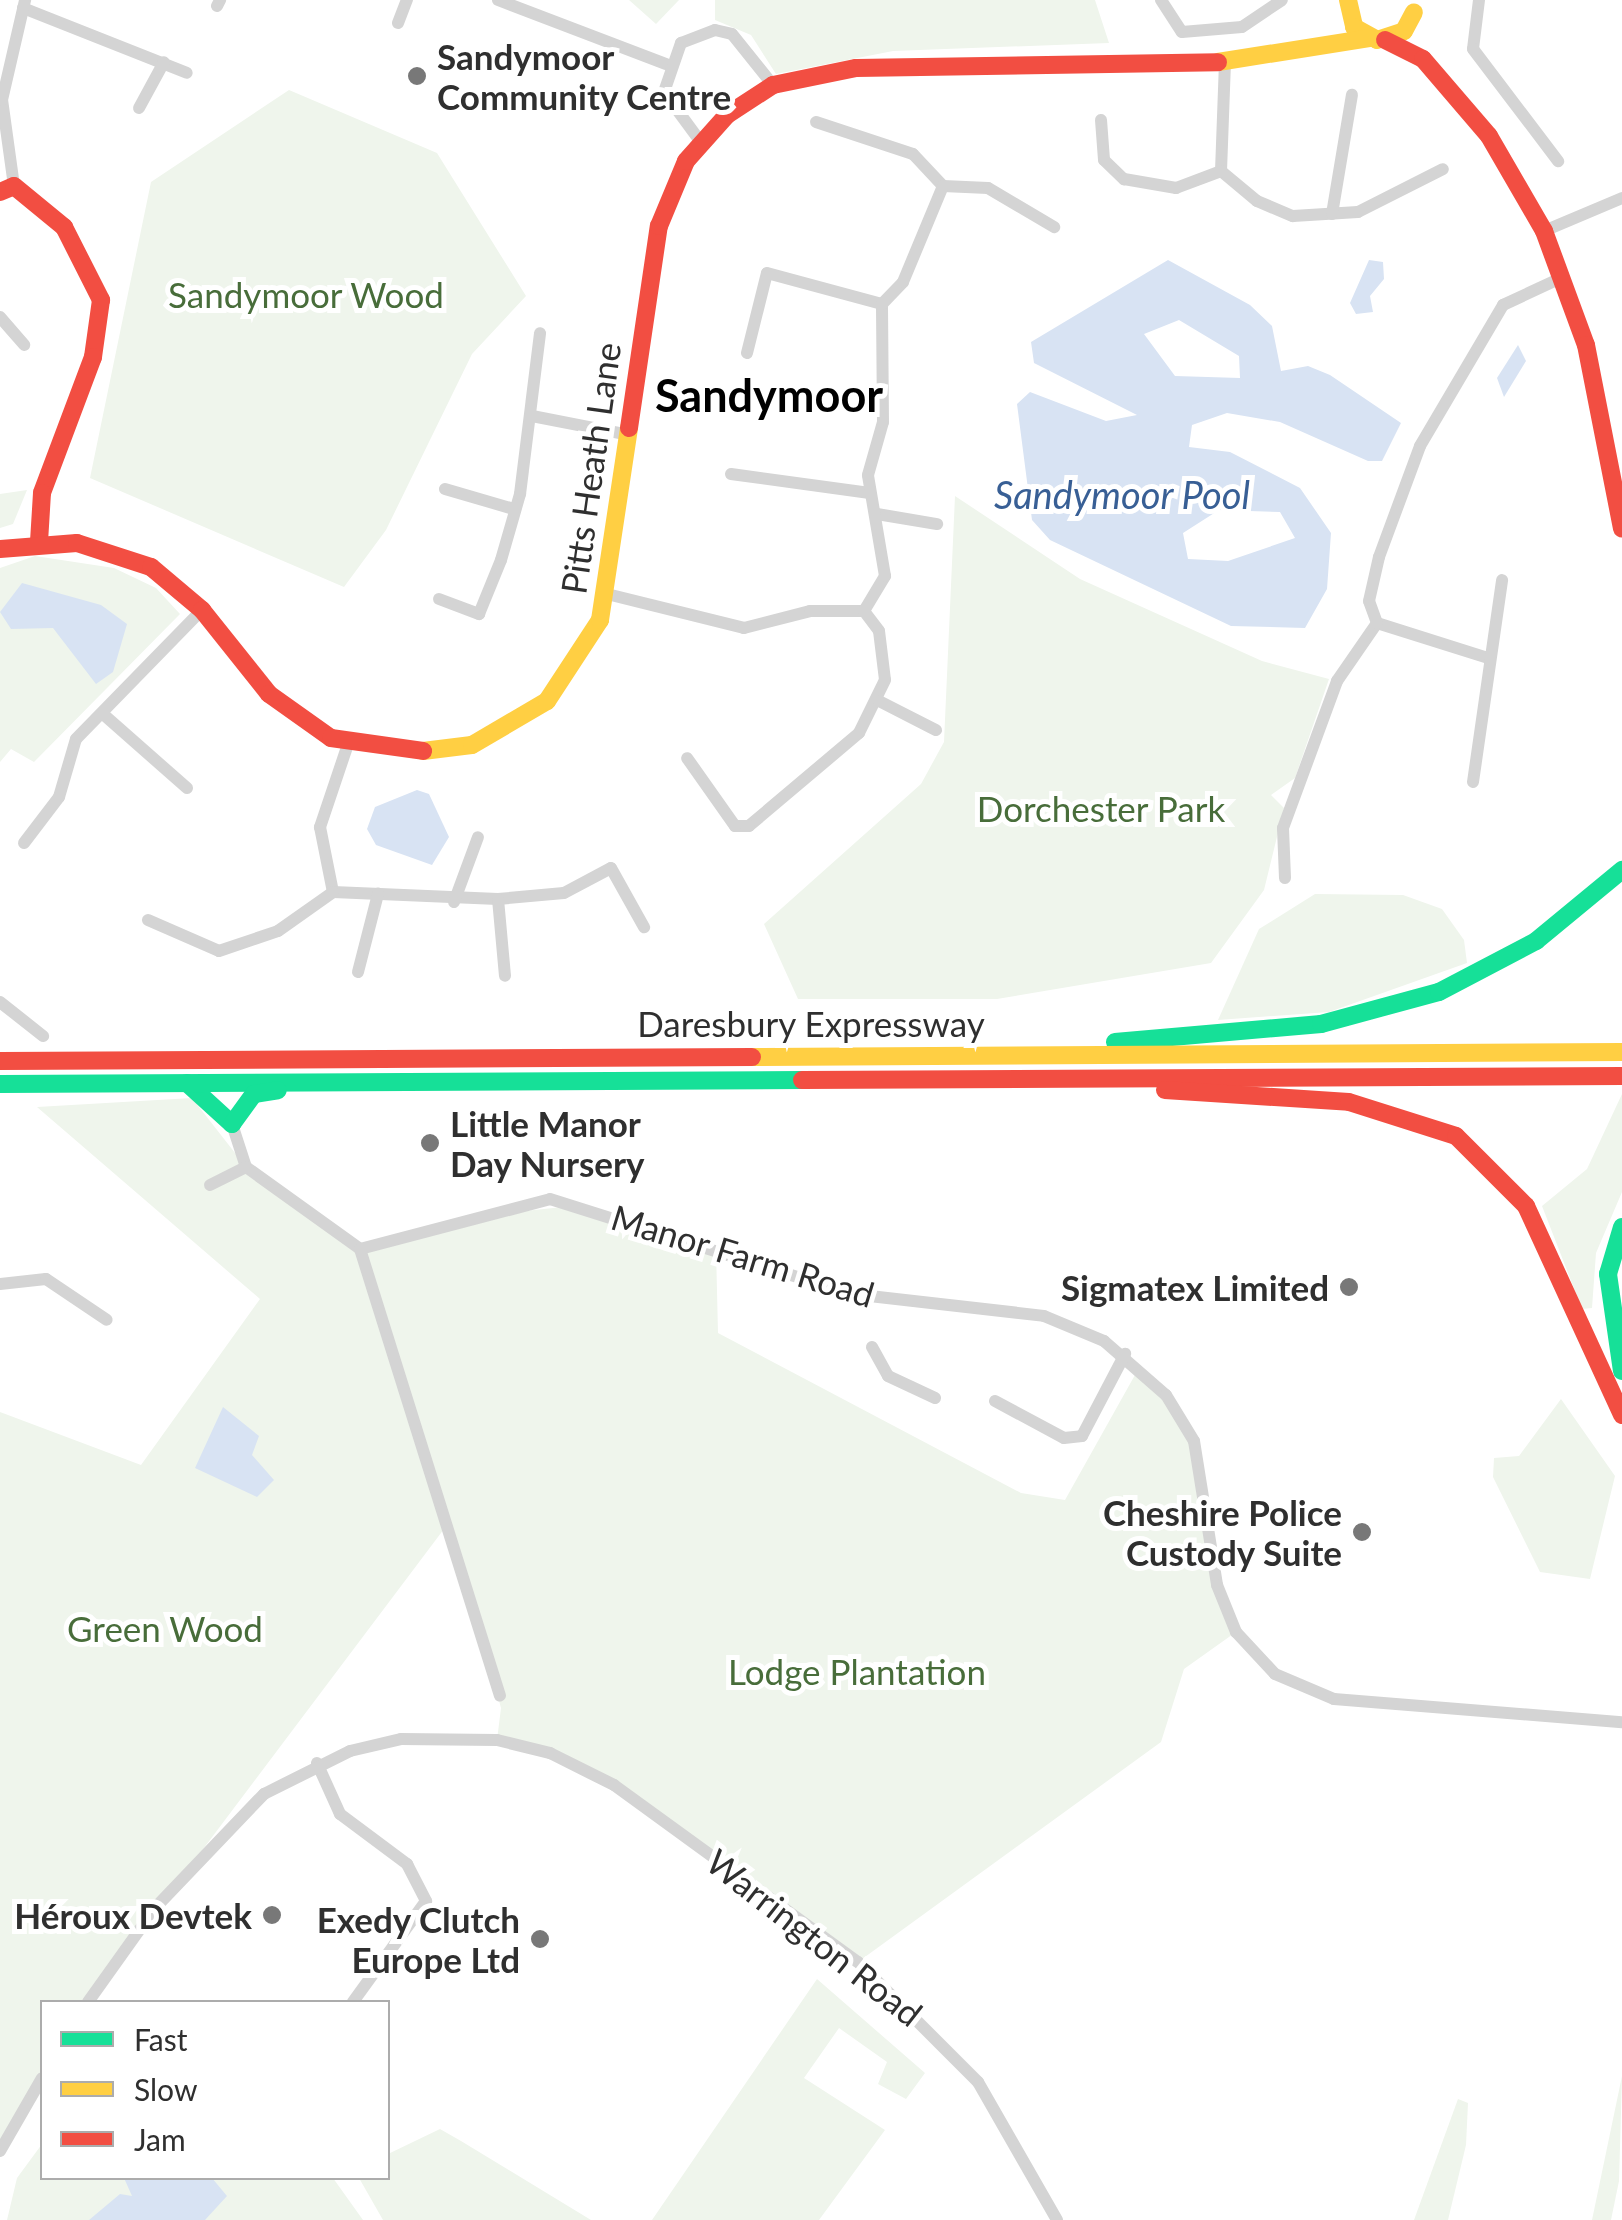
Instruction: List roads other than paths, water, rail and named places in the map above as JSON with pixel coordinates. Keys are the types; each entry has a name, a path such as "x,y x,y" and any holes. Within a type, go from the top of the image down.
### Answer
{"main road":[{"path":"1326,42 1348,3 1377,39 1423,58 1489,136 1544,231 1563,276 1622,528"},
{"path":"1377,39 1414,4"},
{"path":"1414,4 1423,58"},
{"name":"Pitts Heath Lane","path":"0,549 39,542 115,551 151,567 202,610 269,694 348,744 440,754 523,719 571,674 607,594 659,226 700,141 773,85 856,68 1225,62 1326,42 1377,39"},
{"path":"7,189 64,227 101,300 93,357 42,493 39,542"},
{"path":"914,1055 1269,1032 1373,1014 1522,949 1622,870"},
{"name":"Daresbury Expressway","path":"0,1061 1622,1052"},
{"name":"Daresbury Expressway","path":"0,1084 1622,1076"},
{"path":"1016,1078 1349,1102 1456,1136 1526,1206 1622,1415"},
{"path":"185,1082 232,1124 254,1094 374,1080"},
{"path":"1622,1227 1608,1274 1622,1371"}],"street":[{"path":"398,23 407,0"},
{"path":"498,0 666,64"},
{"path":"1161,0 1174,27 1203,32 1265,19 1282,0"},
{"path":"1479,0 1474,49 1558,160"},
{"path":"7,189 2,100 24,4 187,73"},
{"path":"700,141 667,103 666,64 681,42 715,30 745,42 773,85"},
{"path":"139,108 164,62"},
{"path":"1221,171 1225,62"},
{"path":"1332,214 1352,95"},
{"path":"1101,120 1104,160 1124,179 1176,188 1221,171"},
{"path":"816,122 912,154 943,186 988,188 1054,227"},
{"path":"1221,171 1294,216 1358,212 1443,169"},
{"path":"864,612 885,576 877,514 870,493 884,405 882,304 904,282 943,186"},
{"path":"1544,231 1622,198"},
{"path":"747,353 766,273 882,304"},
{"path":"1377,623 1368,601 1378,557 1420,446 1502,305 1563,276"},
{"path":"0,317 24,345"},
{"path":"440,599 480,614 514,508 532,416 540,333"},
{"path":"532,416 630,435"},
{"path":"731,474 870,493"},
{"path":"445,489 514,508"},
{"path":"877,514 937,524"},
{"path":"1472,782 1502,580"},
{"path":"607,594 744,628 810,611 864,612"},
{"path":"24,843 59,797 76,739 202,610"},
{"path":"687,758 736,826 748,826 842,754 879,702 888,652 864,612"},
{"path":"1377,623 1488,658"},
{"path":"1285,878 1278,854 1290,809 1337,681 1377,623"},
{"path":"879,702 936,730"},
{"path":"103,714 187,788"},
{"path":"333,892 320,827 348,744"},
{"path":"454,902 478,838"},
{"path":"148,920 219,951 278,931 333,892 454,902 498,899 564,893 611,868 644,927"},
{"path":"358,972 378,894"},
{"path":"498,899 505,976"},
{"path":"0,1002 43,1036"},
{"path":"232,1124 246,1167 360,1248 500,1696"},
{"path":"210,1185 246,1167"},
{"name":"Manor Farm Road","path":"360,1248 550,1199 852,1294 1044,1316 1124,1354 1194,1440 1217,1585 1236,1632 1275,1674 1334,1699 1622,1722"},
{"path":"0,1284 46,1278 107,1320"},
{"path":"872,1347 888,1376 934,1398"},
{"path":"996,1401 1064,1438 1082,1436 1124,1354"},
{"name":"Warrington Road","path":"90,2000 223,1828 317,1763 401,1739 497,1740 550,1753 614,1785 858,1962 978,2082 1058,2220"},
{"path":"317,1763 340,1814 407,1864 426,1901 354,2000"},
{"path":"0,2151 40,2081"}],"water":[{"name":"Sandymoor Pool","path":"1168,260 1250,305 1272,326 1281,371 1308,366 1330,375 1401,423 1382,461 1368,461 1280,422 1227,413 1192,425 1189,447 1230,452 1300,488 1331,533 1327,589 1305,628 1231,626 1050,540 1032,520 1017,404 1030,392 1106,421 1137,415 1034,363 1031,342","holes":["1179,320 1239,356 1240,378 1175,376 1144,334","1219,510 1280,512 1295,538 1228,561 1188,559 1183,533"]},
{"path":"1369,260 1383,262 1384,279 1370,296 1373,312 1356,314 1350,303"},
{"path":"1518,345 1526,361 1504,397 1497,378"},
{"path":"22,583 101,605 127,624 113,672 96,684 53,628 11,629 0,612"},
{"path":"417,790 429,794 449,837 432,865 376,845 367,829 375,807"},
{"path":"223,1407 259,1436 252,1455 274,1480 257,1497 195,1468"},
{"path":"125,2180 214,2180 227,2196 205,2220 89,2220 120,2194 132,2196"}],"place":[{"name":"Sandymoor Community Centre","path":"417,76"},
{"name":"Little Manor Day Nursery","path":"430,1143"},
{"name":"Sigmatex Limited","path":"1349,1287"},
{"name":"Cheshire Police Custody Suite","path":"1362,1532"},
{"name":"Héroux Devtek","path":"272,1915"},
{"name":"Exedy Clutch Europe Ltd","path":"540,1939"}],"district":[{"name":"Sandymoor","path":"769,396"}],"park label":[{"name":"Sandymoor Wood","path":"306,294"},
{"name":"Dorchester Park","path":"1101,808"},
{"name":"Green Wood","path":"165,1628"},
{"name":"Lodge Plantation","path":"857,1671"}]}
